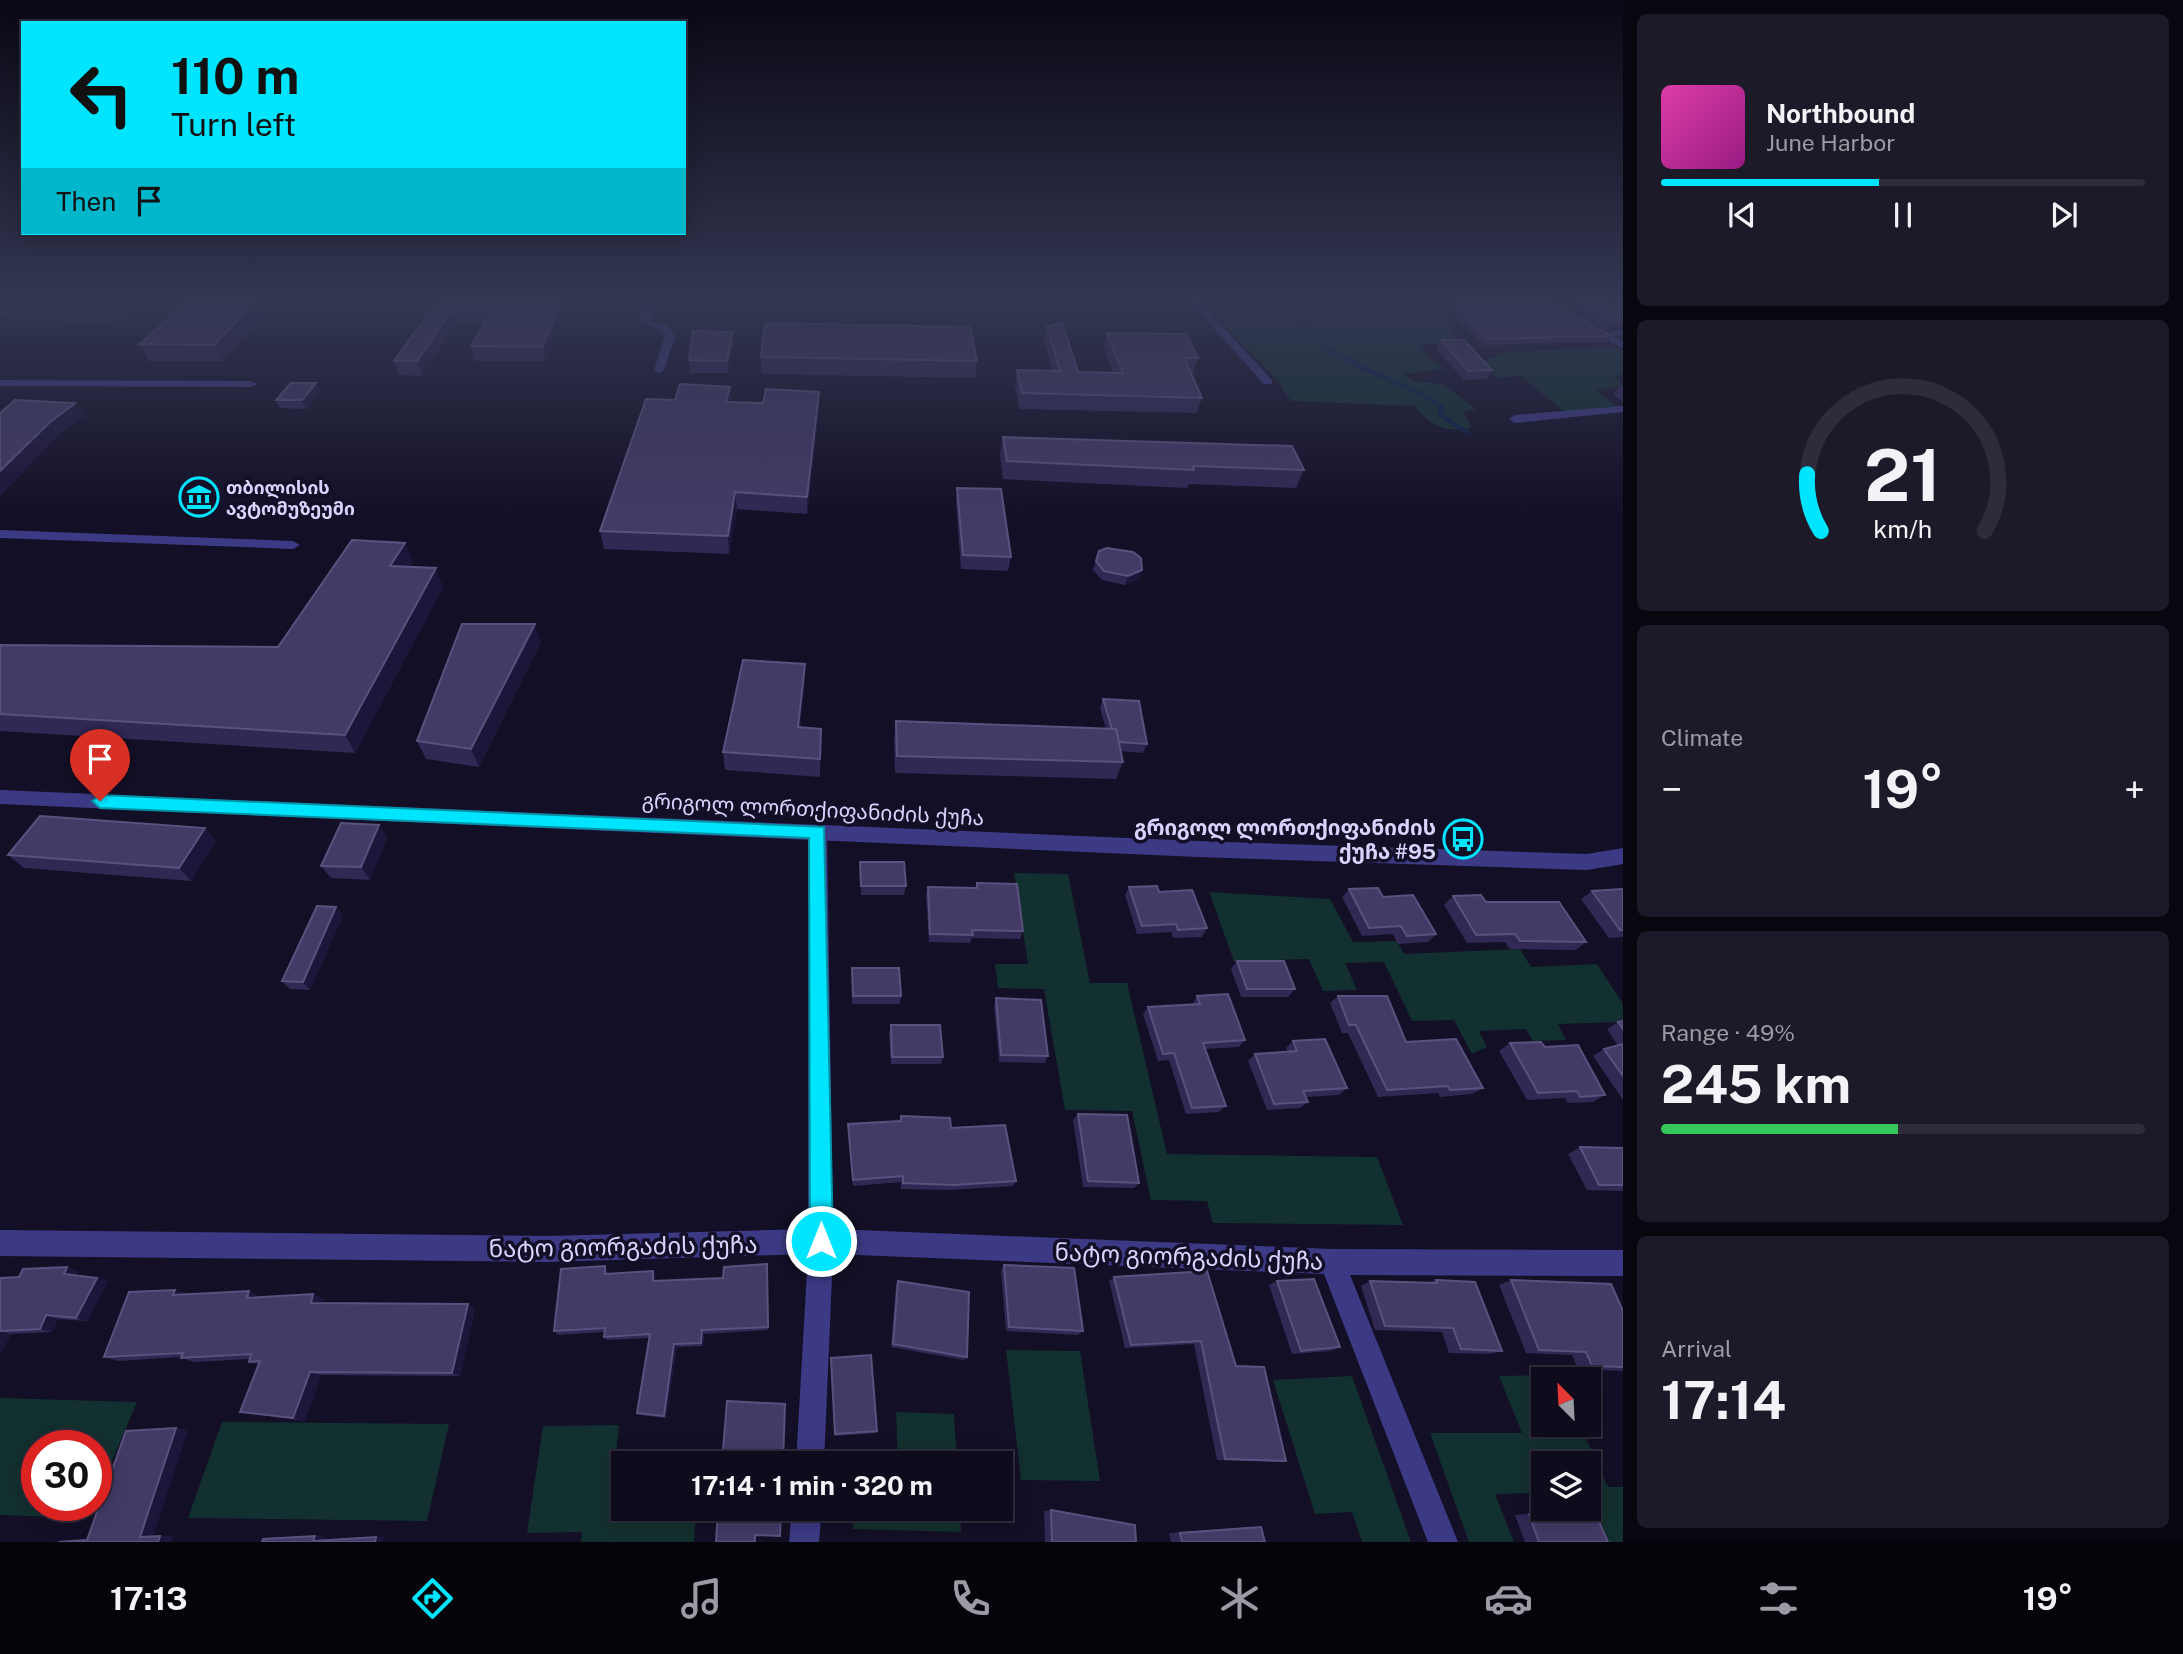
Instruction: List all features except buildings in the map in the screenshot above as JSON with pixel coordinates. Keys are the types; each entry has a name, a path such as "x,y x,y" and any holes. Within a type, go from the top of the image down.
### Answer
{"street":[{"path":"1260,373 1268,382"},
{"path":"0,383 251,384"},
{"path":"1516,419 1623,409"},
{"path":"0,534 293,545"},
{"name":"გრიგოლ ლორთქიფანიძის ქუჩა","path":"0,797 1574,862 1623,856"},
{"path":"811,1451 821,1241 818,831"},
{"name":"ნატო გიორგაძის ქუჩა","path":"0,1242 547,1250 821,1241 1332,1262 1623,1263"},
{"path":"1332,1262 1443,1542"},
{"path":"804,1542 806,1521"}],"green space":[{"path":"1270,373 1413,373 1404,374 1413,381 1443,384 1476,409 1463,412 1472,428 1446,428 1427,419 1414,406 1291,401"},
{"path":"1490,373 1623,373 1614,376 1623,386 1595,390 1619,408 1566,413 1521,376 1496,378"},
{"path":"1014,873 1068,874 1090,983 1127,983 1167,1154 1377,1157 1403,1225 1213,1223 1207,1201 1151,1200 1132,1111 1065,1110 1044,989 998,988 995,964 1028,964"},
{"path":"1209,892 1330,899 1353,942 1397,941 1404,954 1520,949 1531,967 1597,964 1623,1004 1623,1022 1558,1024 1566,1040 1533,1041 1526,1029 1479,1031 1487,1047 1472,1054 1454,1020 1412,1021 1384,962 1345,963 1357,990 1323,991 1309,959 1234,961"},
{"path":"1006,1350 1080,1351 1100,1481 1021,1480"},
{"path":"1531,1375 1531,1437 1585,1437 1592,1451 1531,1451 1531,1493 1495,1494 1514,1542 1469,1542 1430,1433 1522,1433 1499,1376"},
{"path":"1352,1376 1411,1542 1362,1542 1352,1512 1315,1514 1273,1380"},
{"path":"0,1398 137,1402 112,1461 112,1430 21,1430 21,1516 0,1515"},
{"path":"896,1412 954,1414 956,1451 898,1451"},
{"path":"222,1422 449,1424 427,1521 188,1518"},
{"path":"619,1425 616,1451 611,1451 611,1521 695,1521 694,1542 581,1542 582,1532 527,1533 543,1426"},
{"path":"1601,1472 1608,1487 1623,1487 1623,1542 1609,1542 1600,1521"},
{"path":"853,1521 961,1521 961,1532 853,1529"}],"waterway":[{"path":"1375,373 1431,399 1442,407 1439,414 1467,432"}],"place":[{"name":"თბილისის ავტომუზეუმი","path":"199,497"},
{"name":"გრიგოლ ლორთქიფანიძის ქუჩა #95","path":"1463,839"}],"route":[{"path":"100,801 818,831 821,1241"}]}
